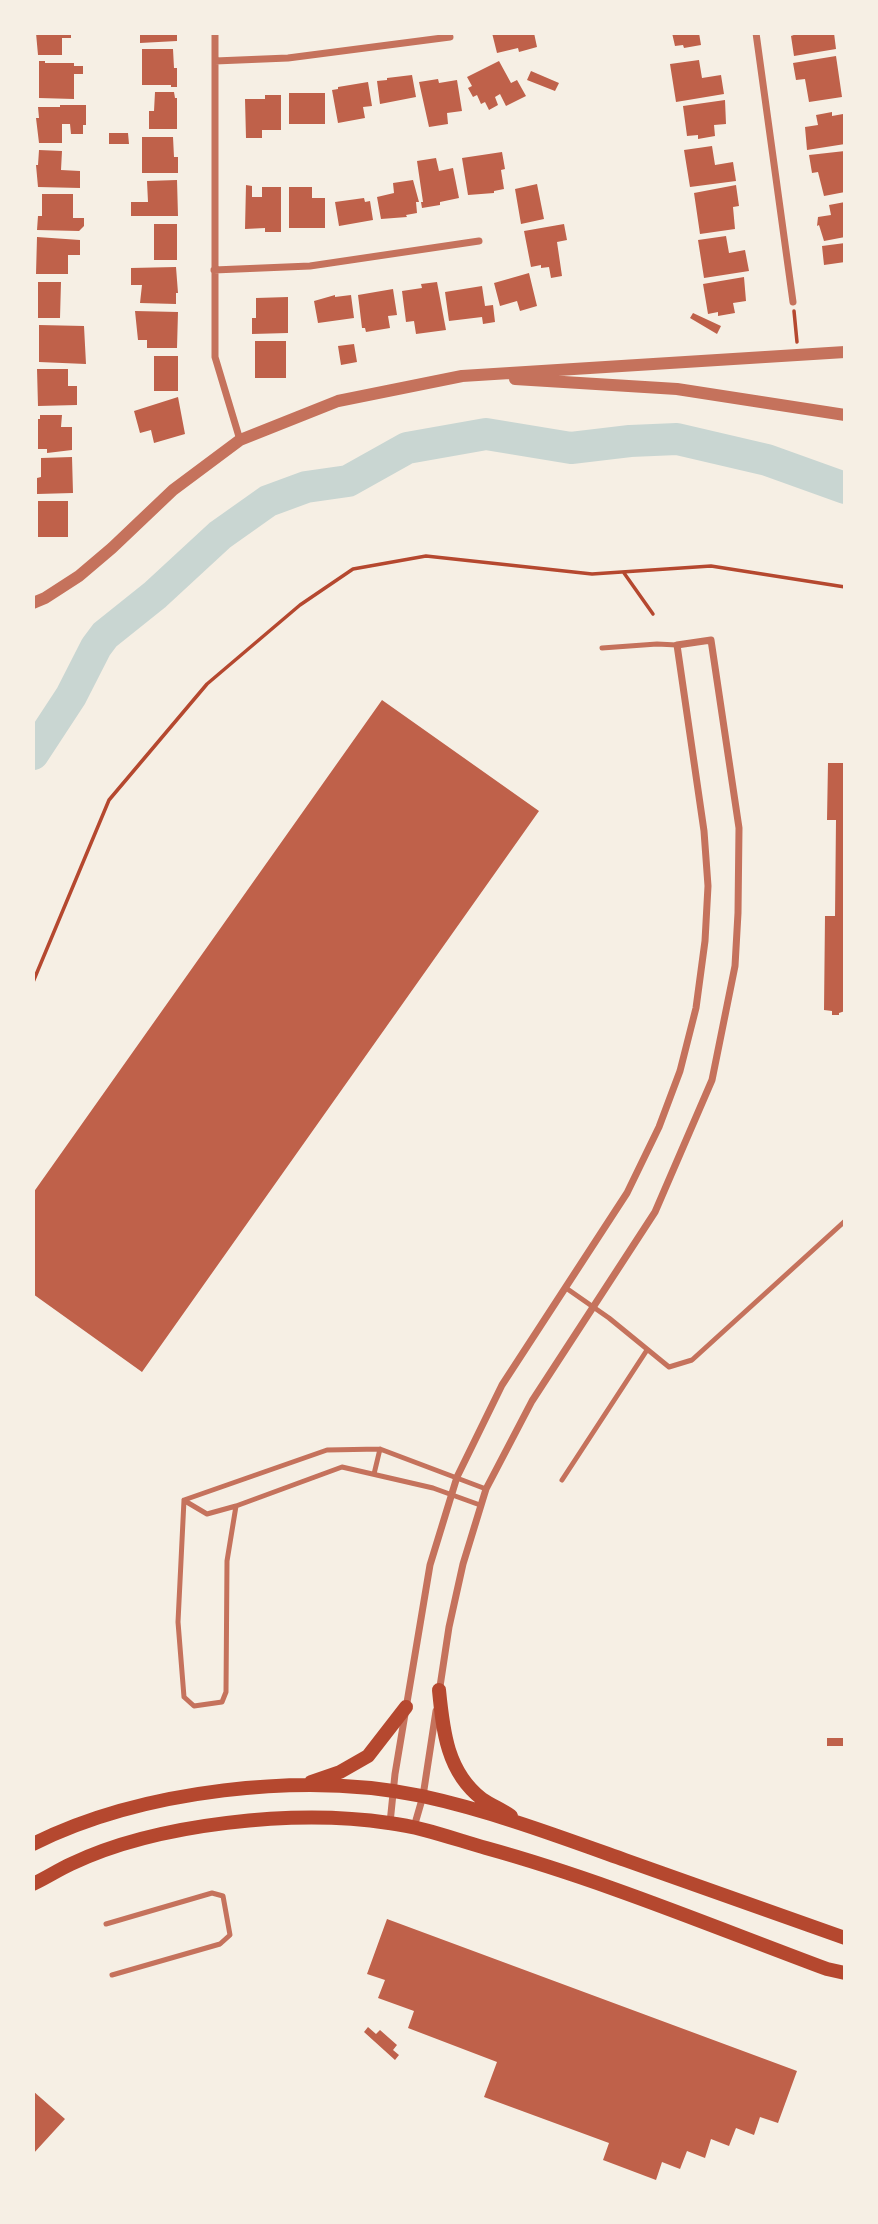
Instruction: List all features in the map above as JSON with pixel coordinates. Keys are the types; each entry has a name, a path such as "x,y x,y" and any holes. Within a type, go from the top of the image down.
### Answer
{"main road":[{"path":"439,1690 443,1730 457,1772 482,1798 527,1825"},
{"path":"305,1784 340,1772 368,1756 406,1707"},
{"path":"33,1844 111,1814 178,1796 305,1784 393,1792 423,1796 527,1825 845,1938"},
{"path":"33,1884 82,1860 134,1841 188,1828 290,1818 341,1818 390,1823 414,1827 548,1865 827,1969 845,1973"}],"street":[{"path":"215,33 215,357 240,440"},
{"path":"756,33 793,302"},
{"path":"215,61 288,58 450,37"},
{"path":"214,270 310,266 479,241"},
{"path":"33,603 79,576 173,490 240,440 338,401 462,376 845,352"},
{"path":"462,376 677,389 845,415"},
{"path":"390,1823 430,1565 457,1477 502,1385 627,1193 659,1127 680,1071 696,1008 705,941 707,872 704,831 677,645 711,640 739,828 735,966 712,1080 655,1212 531,1401 480,1504 449,1627 423,1796 414,1827"}],"lane":[{"path":"603,648 677,645"},
{"path":"566,1288 593,1306 668,1367 692,1360 845,1221"},
{"path":"562,1480 647,1350"},
{"path":"374,1474 380,1449"},
{"path":"184,1500 327,1450 380,1449 486,1489"},
{"path":"184,1500 207,1514 342,1467 480,1504"},
{"path":"184,1500 178,1622 184,1697 194,1706 222,1702 226,1692 228,1561 236,1506"},
{"path":"106,1924 212,1893 223,1896 230,1936 220,1944 112,1975"}],"path":[{"path":"793,302 798,355"},
{"path":"33,982 109,800 207,684 300,605 353,569 426,556 592,574 710,566 845,587"},
{"path":"624,572 653,614"}],"building":[{"path":"36,33 71,33 71,38 62,38 62,55 38,55"},
{"path":"140,33 177,33 177,41 140,43"},
{"path":"492,33 534,33 537,47 519,52 518,48 497,53"},
{"path":"672,33 699,33 701,45 684,48 683,45 675,46"},
{"path":"799,33 834,33 836,49 794,56 791,36"},
{"path":"142,49 173,49 177,87 142,85"},
{"path":"836,56 842,97 809,102 805,79 796,80 793,63"},
{"path":"699,60 702,78 721,75 724,94 676,102 670,64"},
{"path":"39,61 83,66 83,74 74,74 74,99 39,98"},
{"path":"499,61 511,83 517,80 526,96 506,106 500,94 495,97 498,105 489,110 485,102 481,104 477,95 473,97 468,88 472,86 467,77"},
{"path":"531,71 559,83 555,91 527,80"},
{"path":"412,75 416,97 380,104 377,81"},
{"path":"438,79 439,83 457,80 462,111 447,113 448,124 429,127 419,82"},
{"path":"368,82 372,106 363,107 365,118 338,123 332,90"},
{"path":"155,92 174,92 177,98 177,129 149,129 149,111 154,111"},
{"path":"289,93 325,93 325,124 289,124"},
{"path":"265,95 281,95 281,130 262,130 262,138 246,138 245,99 265,99"},
{"path":"725,100 726,124 714,125 715,136 698,139 698,135 687,136 683,106"},
{"path":"86,105 83,134 71,134 70,124 62,124 62,143 39,143 36,118 39,118 38,107"},
{"path":"832,112 832,116 843,114 845,144 807,150 805,127 818,125 816,115"},
{"path":"109,133 128,133 129,144 109,144"},
{"path":"142,137 173,137 174,157 178,157 178,173 142,173"},
{"path":"712,146 715,165 733,162 736,181 690,187 684,150"},
{"path":"39,150 62,151 61,170 80,171 80,188 38,187 36,165"},
{"path":"845,151 845,192 824,196 818,172 812,173 809,155"},
{"path":"502,152 504,189 494,193 468,195 462,158"},
{"path":"436,158 439,171 453,168 459,198 422,208 417,161"},
{"path":"177,180 178,216 131,216 131,202 148,202 147,181"},
{"path":"413,180 419,202 416,202 417,213 406,215 407,217 381,219 377,197 394,193 393,183"},
{"path":"537,184 544,219 521,224 515,189"},
{"path":"246,185 252,186 252,197 262,197 262,187 281,187 281,232 265,232 265,228 245,229"},
{"path":"736,185 739,206 733,207 735,229 700,234 694,193"},
{"path":"289,187 312,187 312,198 325,198 325,228 289,228"},
{"path":"42,194 73,194 73,218 84,218 84,226 79,231 37,230 38,216 42,216"},
{"path":"364,198 365,202 370,201 373,220 339,226 335,202"},
{"path":"845,202 845,237 824,241 819,225 817,226 818,217 831,215 829,205"},
{"path":"154,224 177,224 177,260 154,260"},
{"path":"564,224 567,240 557,242 562,276 551,278 549,267 531,267 524,231"},
{"path":"726,236 729,253 745,250 749,271 704,278 698,240"},
{"path":"37,237 80,240 80,255 68,255 68,274 36,274"},
{"path":"845,243 845,262 824,265 822,246"},
{"path":"176,267 176,304 140,303 142,285 131,285 131,268"},
{"path":"529,273 537,306 520,311 517,301 500,306 494,283"},
{"path":"744,277 746,301 733,303 735,313 718,316 718,312 708,314 703,284"},
{"path":"38,282 61,282 60,318 38,318"},
{"path":"437,282 446,330 416,334 414,321 406,322 402,291"},
{"path":"482,286 485,306 493,305 495,322 483,324 482,317 449,321 445,292"},
{"path":"393,289 397,315 388,316 390,328 366,332 365,328 362,328 358,295"},
{"path":"335,295 351,295 354,318 318,323 314,301"},
{"path":"288,297 288,333 252,334 252,318 256,318 256,298"},
{"path":"135,311 178,312 177,348 147,348 147,340 138,340"},
{"path":"693,313 721,326 717,334 690,318"},
{"path":"39,325 84,326 86,364 39,362"},
{"path":"255,341 286,341 286,378 255,378"},
{"path":"354,344 357,362 341,365 338,346"},
{"path":"154,356 178,356 178,391 154,391"},
{"path":"37,369 68,369 68,386 77,386 77,405 38,406"},
{"path":"178,397 185,434 154,443 151,430 140,433 134,411"},
{"path":"40,415 62,415 61,427 72,427 72,450 47,453 47,449 38,449"},
{"path":"72,457 73,493 37,494 41,458"},
{"path":"38,501 68,501 68,537 38,537"},
{"path":"382,700 539,811 142,1372 33,1294 33,1193"},
{"path":"828,763 845,763 845,1011 839,1015 832,1015 832,1011 824,1010 825,916 835,916 836,820 827,820"},
{"path":"827,1738 843,1738 845,1746 827,1746"},
{"path":"387,1919 797,2071 778,2123 760,2117 754,2135 736,2128 729,2146 711,2139 705,2158 687,2151 680,2169 662,2162 656,2180 603,2160 609,2143 484,2097 497,2062 408,2028 414,2011 378,1998 385,1980 367,1974"},
{"path":"368,2027 376,2034 380,2030 397,2045 393,2050 399,2055 395,2060 364,2032"},
{"path":"33,2091 65,2119 33,2154"}],"waterway":[{"path":"33,754 71,696 105,635 155,595 220,535 268,501 306,487 348,481 407,448 486,434 571,448 677,439 767,460 845,488"}]}
